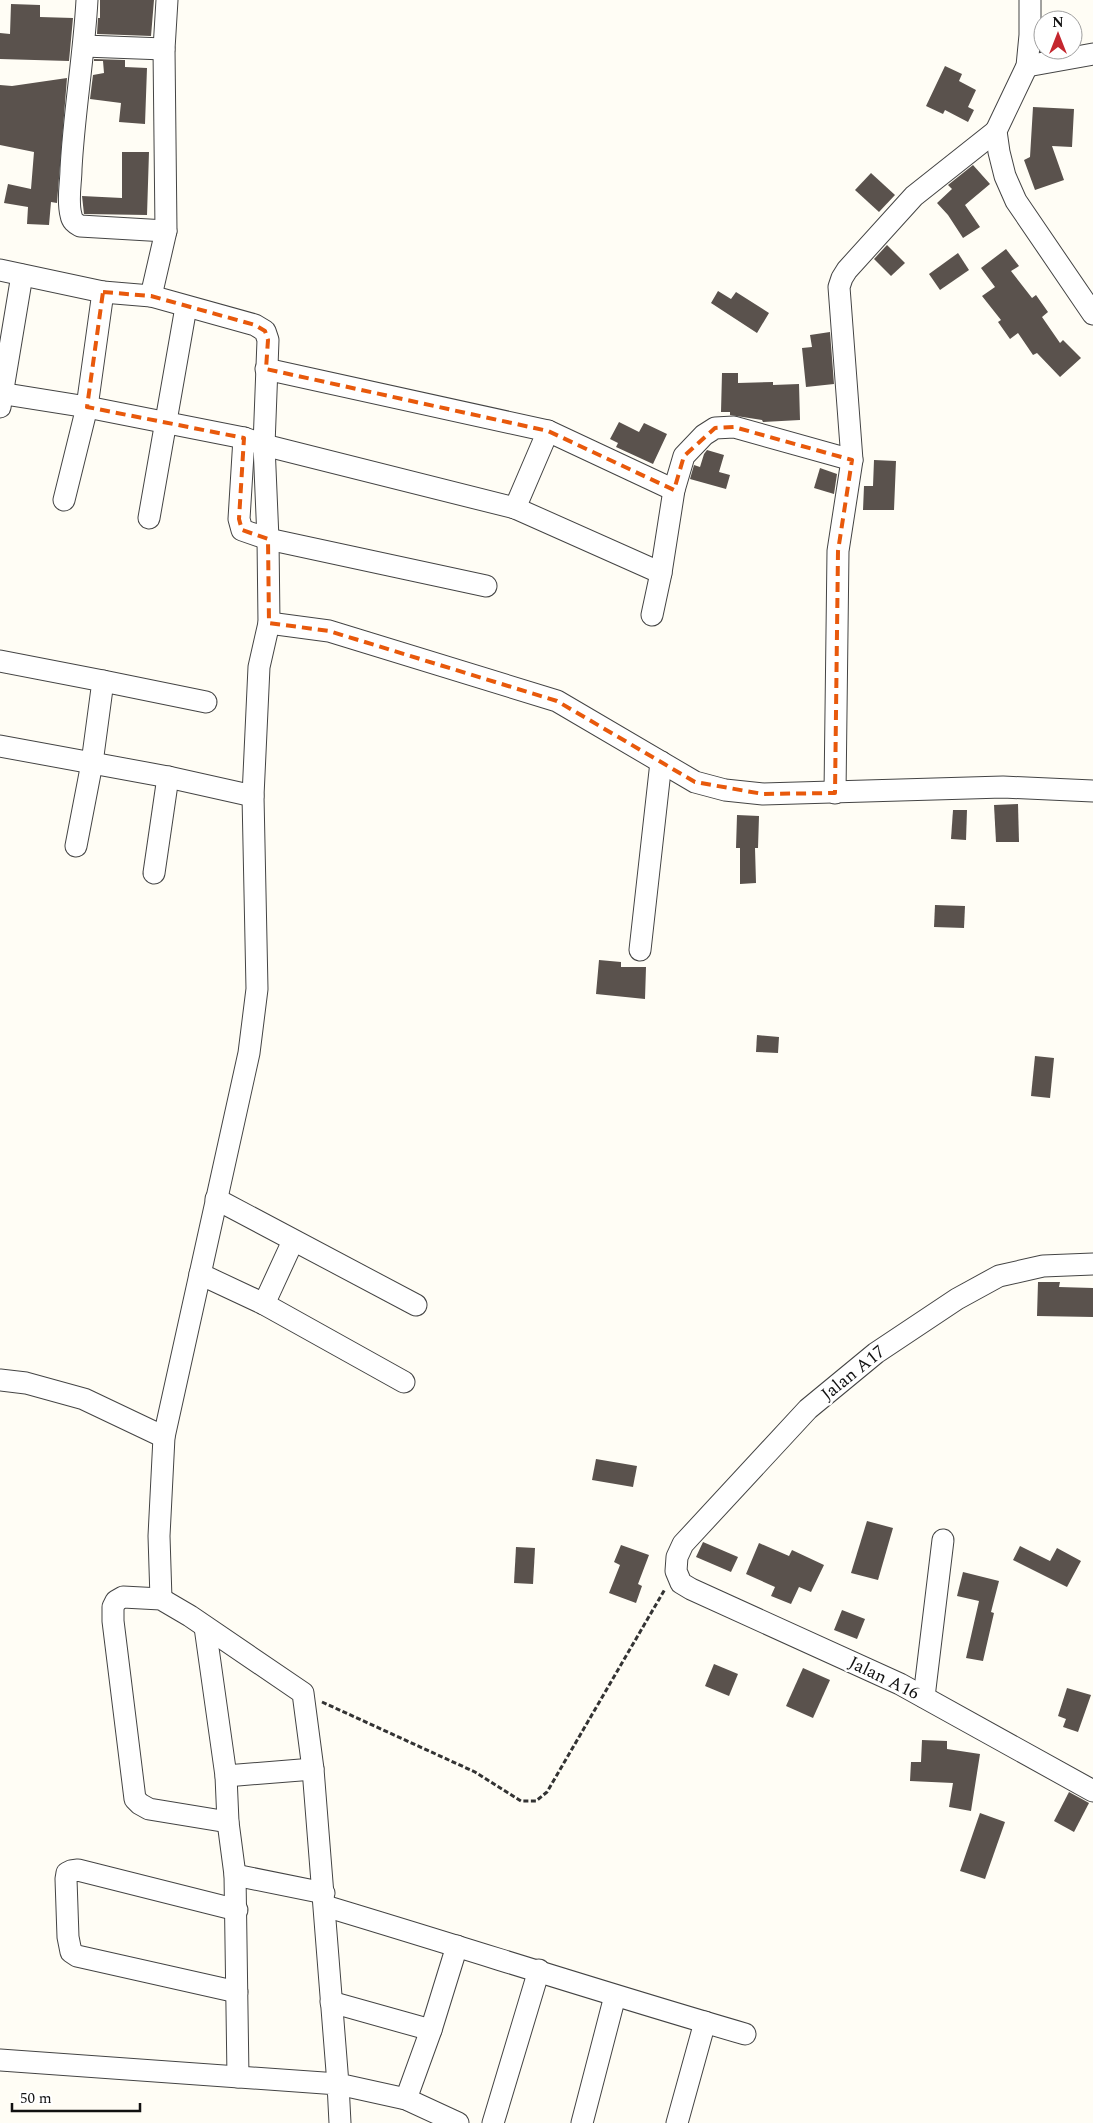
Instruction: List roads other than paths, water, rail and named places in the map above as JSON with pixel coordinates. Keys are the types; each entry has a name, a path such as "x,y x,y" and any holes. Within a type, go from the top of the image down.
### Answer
{"street":[{"path":"87,0 84,46 72,153 69,206 71,216 74,222 80,226 166,231"},
{"path":"151,296 166,231 164,49 167,0"},
{"path":"835,793 838,551 852,460 840,287 842,278 847,270 914,196 996,131 1027,66 1030,0"},
{"path":"84,46 164,49"},
{"path":"1027,66 1093,54"},
{"path":"996,131 1005,176 1016,201 1084,286 1093,314"},
{"path":"0,270 103,292 151,296 255,325 265,331 268,340 266,369 240,525 242,530 268,539 486,586"},
{"path":"22,275 1,398 87,407 166,423 254,442 515,508 661,573"},
{"path":"64,500 87,407 103,292"},
{"path":"148,518 186,307"},
{"path":"266,369 548,431 674,490"},
{"path":"652,615 661,573 674,490 684,456 704,435 714,428 734,427 852,460"},
{"path":"515,508 548,431"},
{"path":"161,1599 159,1536 164,1437 249,1053 257,989 253,796 259,666 269,623 268,539 254,442"},
{"path":"269,623 329,631 557,701 695,782 725,790 763,794 1003,787 1093,791"},
{"path":"0,661 206,702"},
{"path":"76,846 92,763 103,681"},
{"path":"0,746 168,777 253,796"},
{"path":"640,950 661,762"},
{"path":"154,873 168,777"},
{"path":"216,1199 416,1305"},
{"path":"264,1304 294,1240"},
{"name":"Jalan A17","path":"676,1571 677,1557 683,1544 709,1514 808,1409 876,1353 957,1299 999,1276 1043,1266 1093,1264"},
{"path":"200,1274 264,1304 404,1382"},
{"path":"0,1380 26,1383 84,1399 164,1437"},
{"path":"924,1697 942,1540"},
{"name":"Jalan A16","path":"676,1571 681,1583 691,1589 924,1697 1093,1791"},
{"path":"228,1822 148,1809 136,1799 113,1607 116,1601 123,1597 161,1599 206,1627 303,1694 313,1769 340,2123"},
{"path":"206,1627 226,1776 228,1822 235,1875 238,2077"},
{"path":"226,1776 313,1769"},
{"path":"236,1910 78,1870 67,1873 68,1945 71,1952 77,1956 237,1992"},
{"path":"235,1875 324,1899 457,1946 539,1970 615,1996 745,2034"},
{"path":"406,2099 431,2030 457,1946"},
{"path":"493,2123 539,1970"},
{"path":"582,2123 615,1996"},
{"path":"331,2002 431,2030"},
{"path":"677,2123 705,2022"},
{"path":"0,2060 338,2084 406,2099 458,2123"}]}
